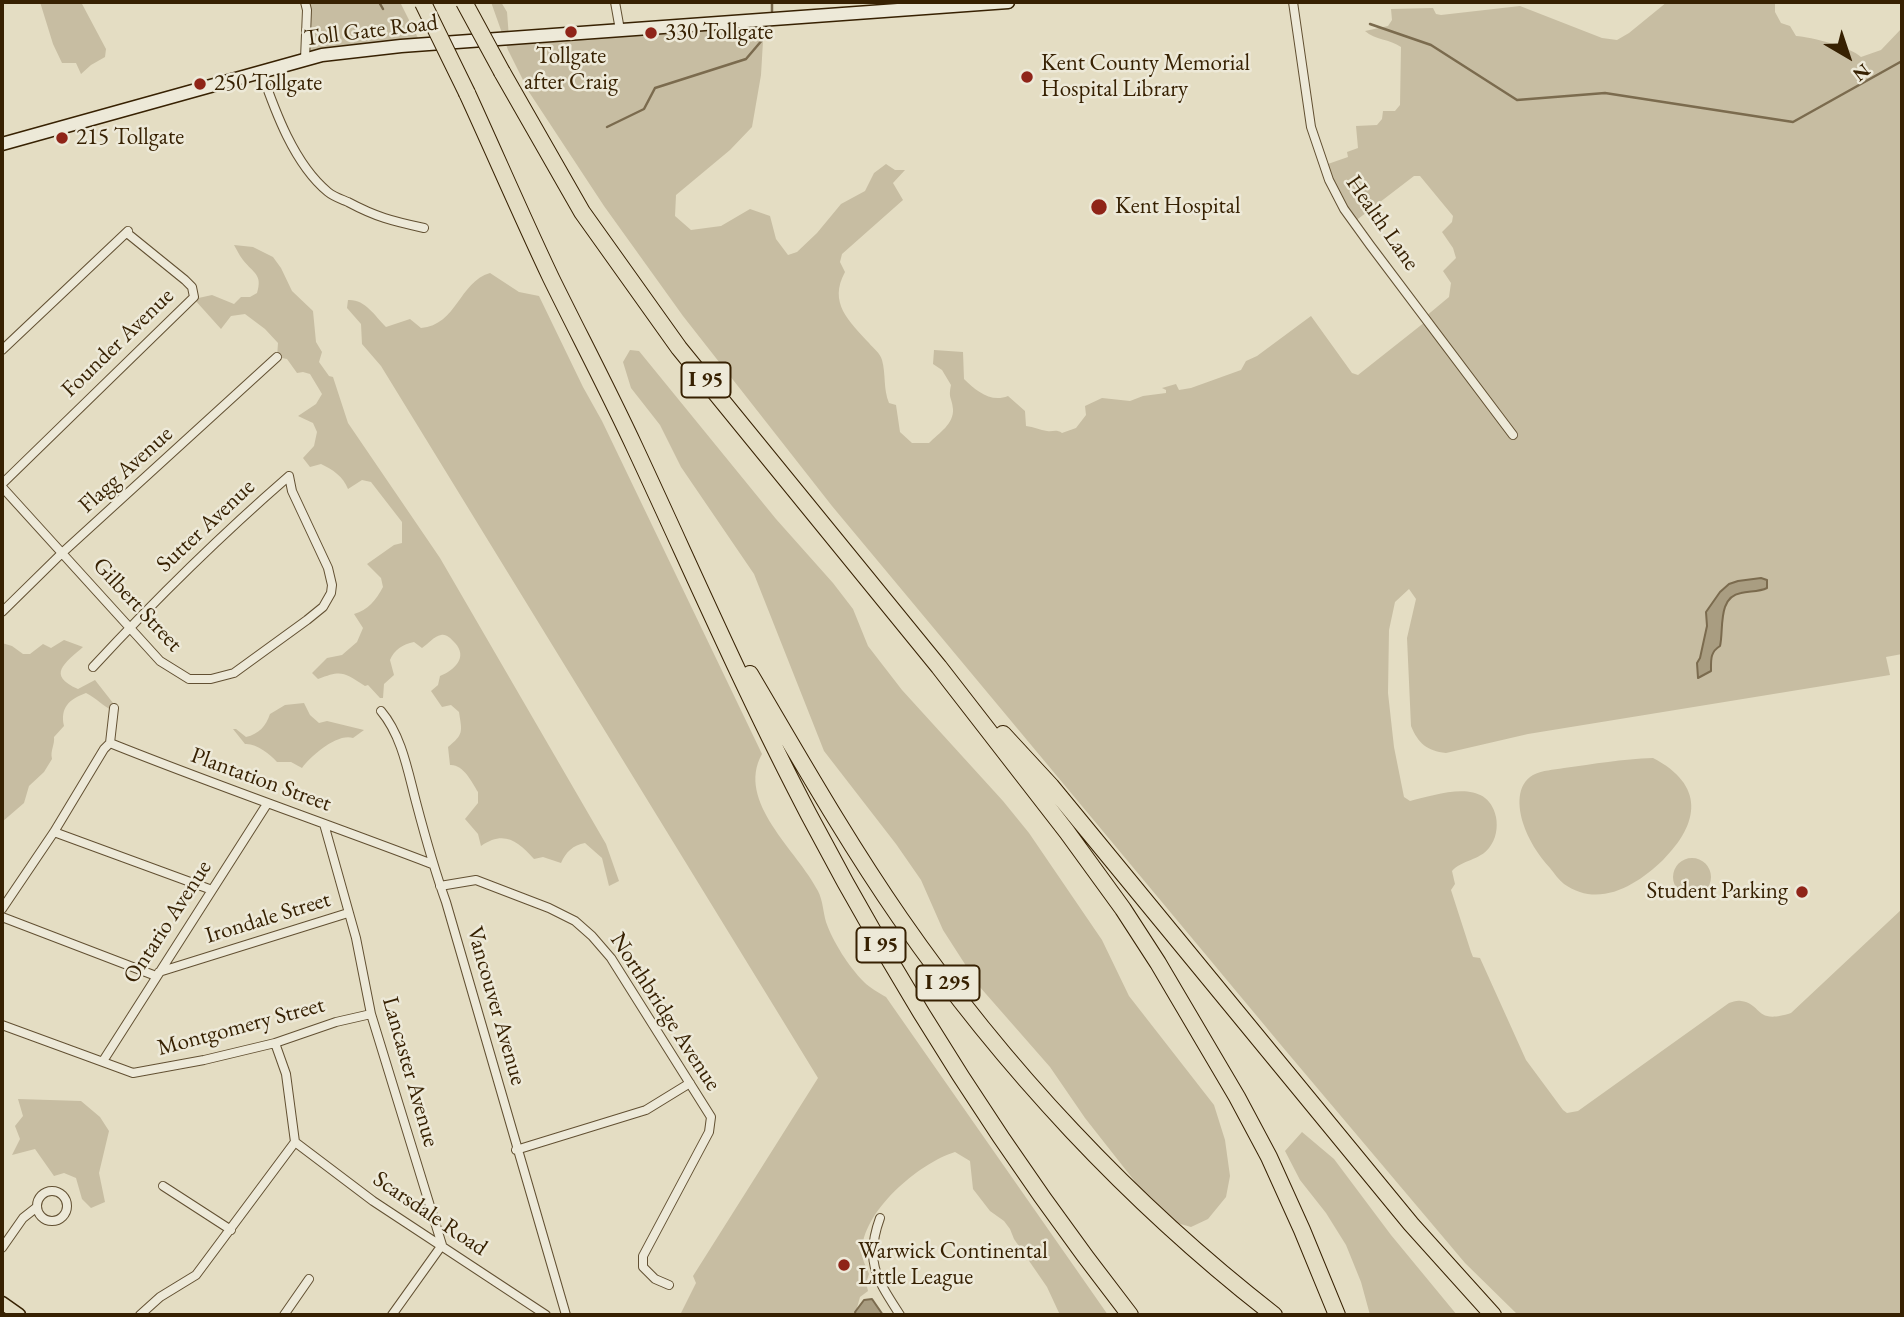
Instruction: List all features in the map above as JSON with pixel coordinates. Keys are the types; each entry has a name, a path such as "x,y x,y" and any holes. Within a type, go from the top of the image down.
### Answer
{"highway":[{"name":"I 95","path":"423,2 800,798 883,948 984,1112 1129,1315"},
{"name":"I 95","path":"464,2 582,212 647,304 679,348 939,667 1080,849 1158,962 1269,1157 1303,1230 1337,1315"},
{"name":"I 295","path":"700,587 862,861 958,996 1019,1070 1105,1163 1197,1251 1274,1315"},
{"path":"939,667 1051,786 1452,1272 1493,1315"},
{"path":"1452,1272 1501,1315"}],"main road":[{"name":"Toll Gate Road","path":"2,144 322,55 844,8 1008,2"},
{"path":"2,1303 19,1315"}],"street":[{"path":"305,2 305,59"},
{"path":"615,2 620,30"},
{"name":"Health Lane","path":"1293,2 1311,127 1329,180 1344,209 1513,435"},
{"path":"261,71 276,116 308,169 329,193 377,218 424,228"},
{"name":"Founder Avenue","path":"2,350 128,232 192,287 194,297 2,485"},
{"name":"Flagg Avenue","path":"2,612 62,553 277,357"},
{"name":"Gilbert Street","path":"2,485 160,662 189,679 211,679 234,673 323,607 331,593 328,568 292,491 289,476"},
{"name":"Sutter Avenue","path":"93,667 169,586 289,476"},
{"path":"2,909 54,832 104,748 110,743 114,708"},
{"name":"Vancouver Avenue","path":"382,711 390,722 406,763 432,864 566,1315"},
{"name":"Plantation Street","path":"110,743 432,864"},
{"name":"Ontario Avenue","path":"103,1060 267,804"},
{"name":"Lancaster Avenue","path":"324,824 371,1014 442,1245"},
{"path":"54,832 212,890"},
{"name":"Northbridge Avenue","path":"440,886 476,880 509,891 575,921 611,958 711,1117 709,1132 643,1256 643,1266 655,1279 669,1285"},
{"name":"Irondale Street","path":"157,974 348,913"},
{"path":"2,917 157,974"},
{"name":"Montgomery Street","path":"2,1025 103,1060 132,1073 275,1043 335,1022 371,1014"},
{"path":"140,1315 160,1297 196,1275 295,1142 286,1074 275,1043"},
{"path":"516,1150 646,1110 690,1083"},
{"name":"Scarsdale Road","path":"295,1142 373,1201 546,1315"},
{"path":"163,1186 231,1230"},
{"path":"2,1248 23,1218 37,1206"},
{"path":"880,1219 874,1236 874,1271 900,1315"},
{"path":"392,1315 442,1245"},
{"path":"284,1315 309,1279"}],"shaded area":[{"path":"40,2 81,2 106,49 105,57 81,74 76,63 62,63"},
{"path":"305,2 400,2 421,44 309,59"},
{"path":"491,2 501,2 507,12 509,38 764,24 761,75 752,127 730,150 676,195 675,216 691,230 721,226 750,209 770,216 776,239 788,255 797,252 817,233 841,204 865,191 874,173 886,164 895,170 905,170 893,183 903,200 842,254 840,262 845,272 839,293 843,311 848,319 881,357 889,403 896,405 900,432 912,443 929,443 945,428 953,414 951,385 942,370 933,364 934,350 963,352 964,379 974,388 990,397 1008,396 1025,411 1026,426 1062,433 1076,428 1086,415 1085,406 1102,398 1130,401 1166,393 1162,388 1176,384 1179,390 1191,388 1241,370 1246,361 1257,356 1311,316 1352,373 1358,375 1425,322 1425,317 1449,297 1451,283 1443,271 1456,258 1442,232 1452,222 1453,216 1420,176 1414,176 1354,222 1325,165 1348,157 1347,152 1358,148 1356,126 1377,125 1382,119 1383,111 1395,111 1400,105 1401,47 1365,31 1388,26 1392,20 1391,9 1433,8 1436,14 1441,15 1520,6 1602,38 1617,40 1667,2 1775,2 1775,12 1781,23 1790,26 1796,36 1840,46 1861,57 1881,50 1902,28 1902,654 1886,657 1890,675 1528,734 1446,753 1439,752 1424,745 1411,726 1407,638 1416,599 1409,589 1395,602 1389,630 1388,693 1394,747 1404,797 1410,801 1460,791 1483,796 1491,804 1497,821 1493,841 1485,852 1452,871 1455,884 1451,890 1473,957 1480,958 1526,1060 1567,1113 1578,1111 1729,1003 1748,1003 1760,1013 1771,1017 1791,1013 1902,909 1902,1315 1518,1315 1465,1263 1286,1051 832,506 683,316 604,206 529,92 508,50"},
{"path":"234,245 253,247 273,257 292,291 313,311 316,342 322,352 319,362 329,376 333,377 348,423 440,558 606,844 619,881 609,886 602,858 585,843 570,850 561,863 543,857 534,859 522,847 504,838 481,846 478,834 465,819 478,803 478,792 463,770 450,765 448,747 461,732 459,712 451,705 442,707 431,691 438,685 440,676 455,667 460,658 459,648 448,637 443,635 433,638 422,648 414,642 396,650 390,660 394,675 384,684 383,698 368,685 365,686 347,675 332,674 318,679 312,673 327,658 342,655 357,642 363,628 354,614 371,604 383,587 381,578 367,564 394,545 402,543 402,522 371,482 362,480 348,489 333,471 321,464 310,467 303,458 314,446 317,432 313,423 298,416 316,404 322,394 310,374 297,373 287,359 277,357 278,343 245,314 231,316 221,329 194,299 212,295 234,304 241,297 250,297 257,293 258,278"},
{"path":"490,273 519,292 539,296 762,754 756,772 757,790 763,808 772,826 818,891 826,922 837,946 864,982 886,997 1108,1315 1060,1315 1047,1287 1010,1229 990,1211 973,1189 970,1161 955,1152 909,1178 881,1206 871,1221 864,1237 862,1253 869,1274 866,1283 868,1291 860,1297 855,1315 680,1315 696,1283 693,1276 818,1078 381,366 362,344 361,324 347,308 348,300 354,300 369,309 386,327 410,319 421,328 443,319 471,285"},
{"path":"630,350 639,351 776,519 833,583 853,609 868,646 902,690 1029,833 1102,940 1129,996 1214,1105 1225,1140 1230,1176 1226,1197 1208,1219 1191,1227 1177,1223 1140,1188 1085,1118 1050,1067 979,986 943,930 921,880 824,751 754,574 681,467 660,425 631,388 623,362"},
{"path":"1761,578 1767,580 1767,588 1741,593 1728,601 1723,615 1720,646 1713,654 1711,671 1698,678 1697,663 1707,626 1706,612 1729,584"},
{"path":"64,640 83,647 65,664 61,674 63,679 78,689 95,680 113,703 113,711 86,693 67,705 63,714 64,726 54,737 52,759 44,772 29,786 24,803 2,822 2,643 23,654 30,654 43,644 51,648"},
{"path":"304,703 310,715 319,723 327,721 364,730 353,738 347,737 332,742 302,768 291,762 277,762 258,747 245,744 233,729 246,737 251,736 261,729 270,714 285,705"},
{"path":"1653,758 1682,780 1689,792 1690,819 1675,846 1653,869 1617,891 1591,894 1564,884 1538,852 1525,829 1519,803 1521,790 1527,779 1544,771"},
{"path":"1692,858 1705,864 1711,877 1705,890 1692,896 1679,890 1673,877 1679,864"},
{"path":"18,1099 81,1101 100,1117 109,1131 99,1173 105,1202 91,1208 82,1199 76,1178 64,1173 54,1176 35,1149 12,1155 20,1139 15,1126 23,1116"},
{"path":"1302,1132 1334,1159 1391,1235 1457,1315 1370,1315 1361,1282 1346,1245 1326,1213 1300,1180 1285,1151"},
{"path":"872,1299 883,1315 856,1315 855,1312 864,1300"}],"waterway":[{"path":"379,2 383,9"},
{"path":"772,2 772,11"},
{"path":"1370,24 1431,45 1517,100 1605,93 1793,122 1902,61"},
{"path":"607,127 644,109 655,88 746,59 769,32"}],"place":[{"name":"Tollgate after Craig","path":"571,32"},
{"name":"330 Tollgate","path":"651,33"},
{"name":"Kent County Memorial Hospital Library","path":"1027,77"},
{"name":"250 Tollgate","path":"200,84"},
{"name":"215 Tollgate","path":"62,138"},
{"name":"Kent Hospital","path":"1099,207"},
{"name":"Student Parking","path":"1802,892"},
{"name":"Warwick Continental Little League","path":"844,1265"}]}
